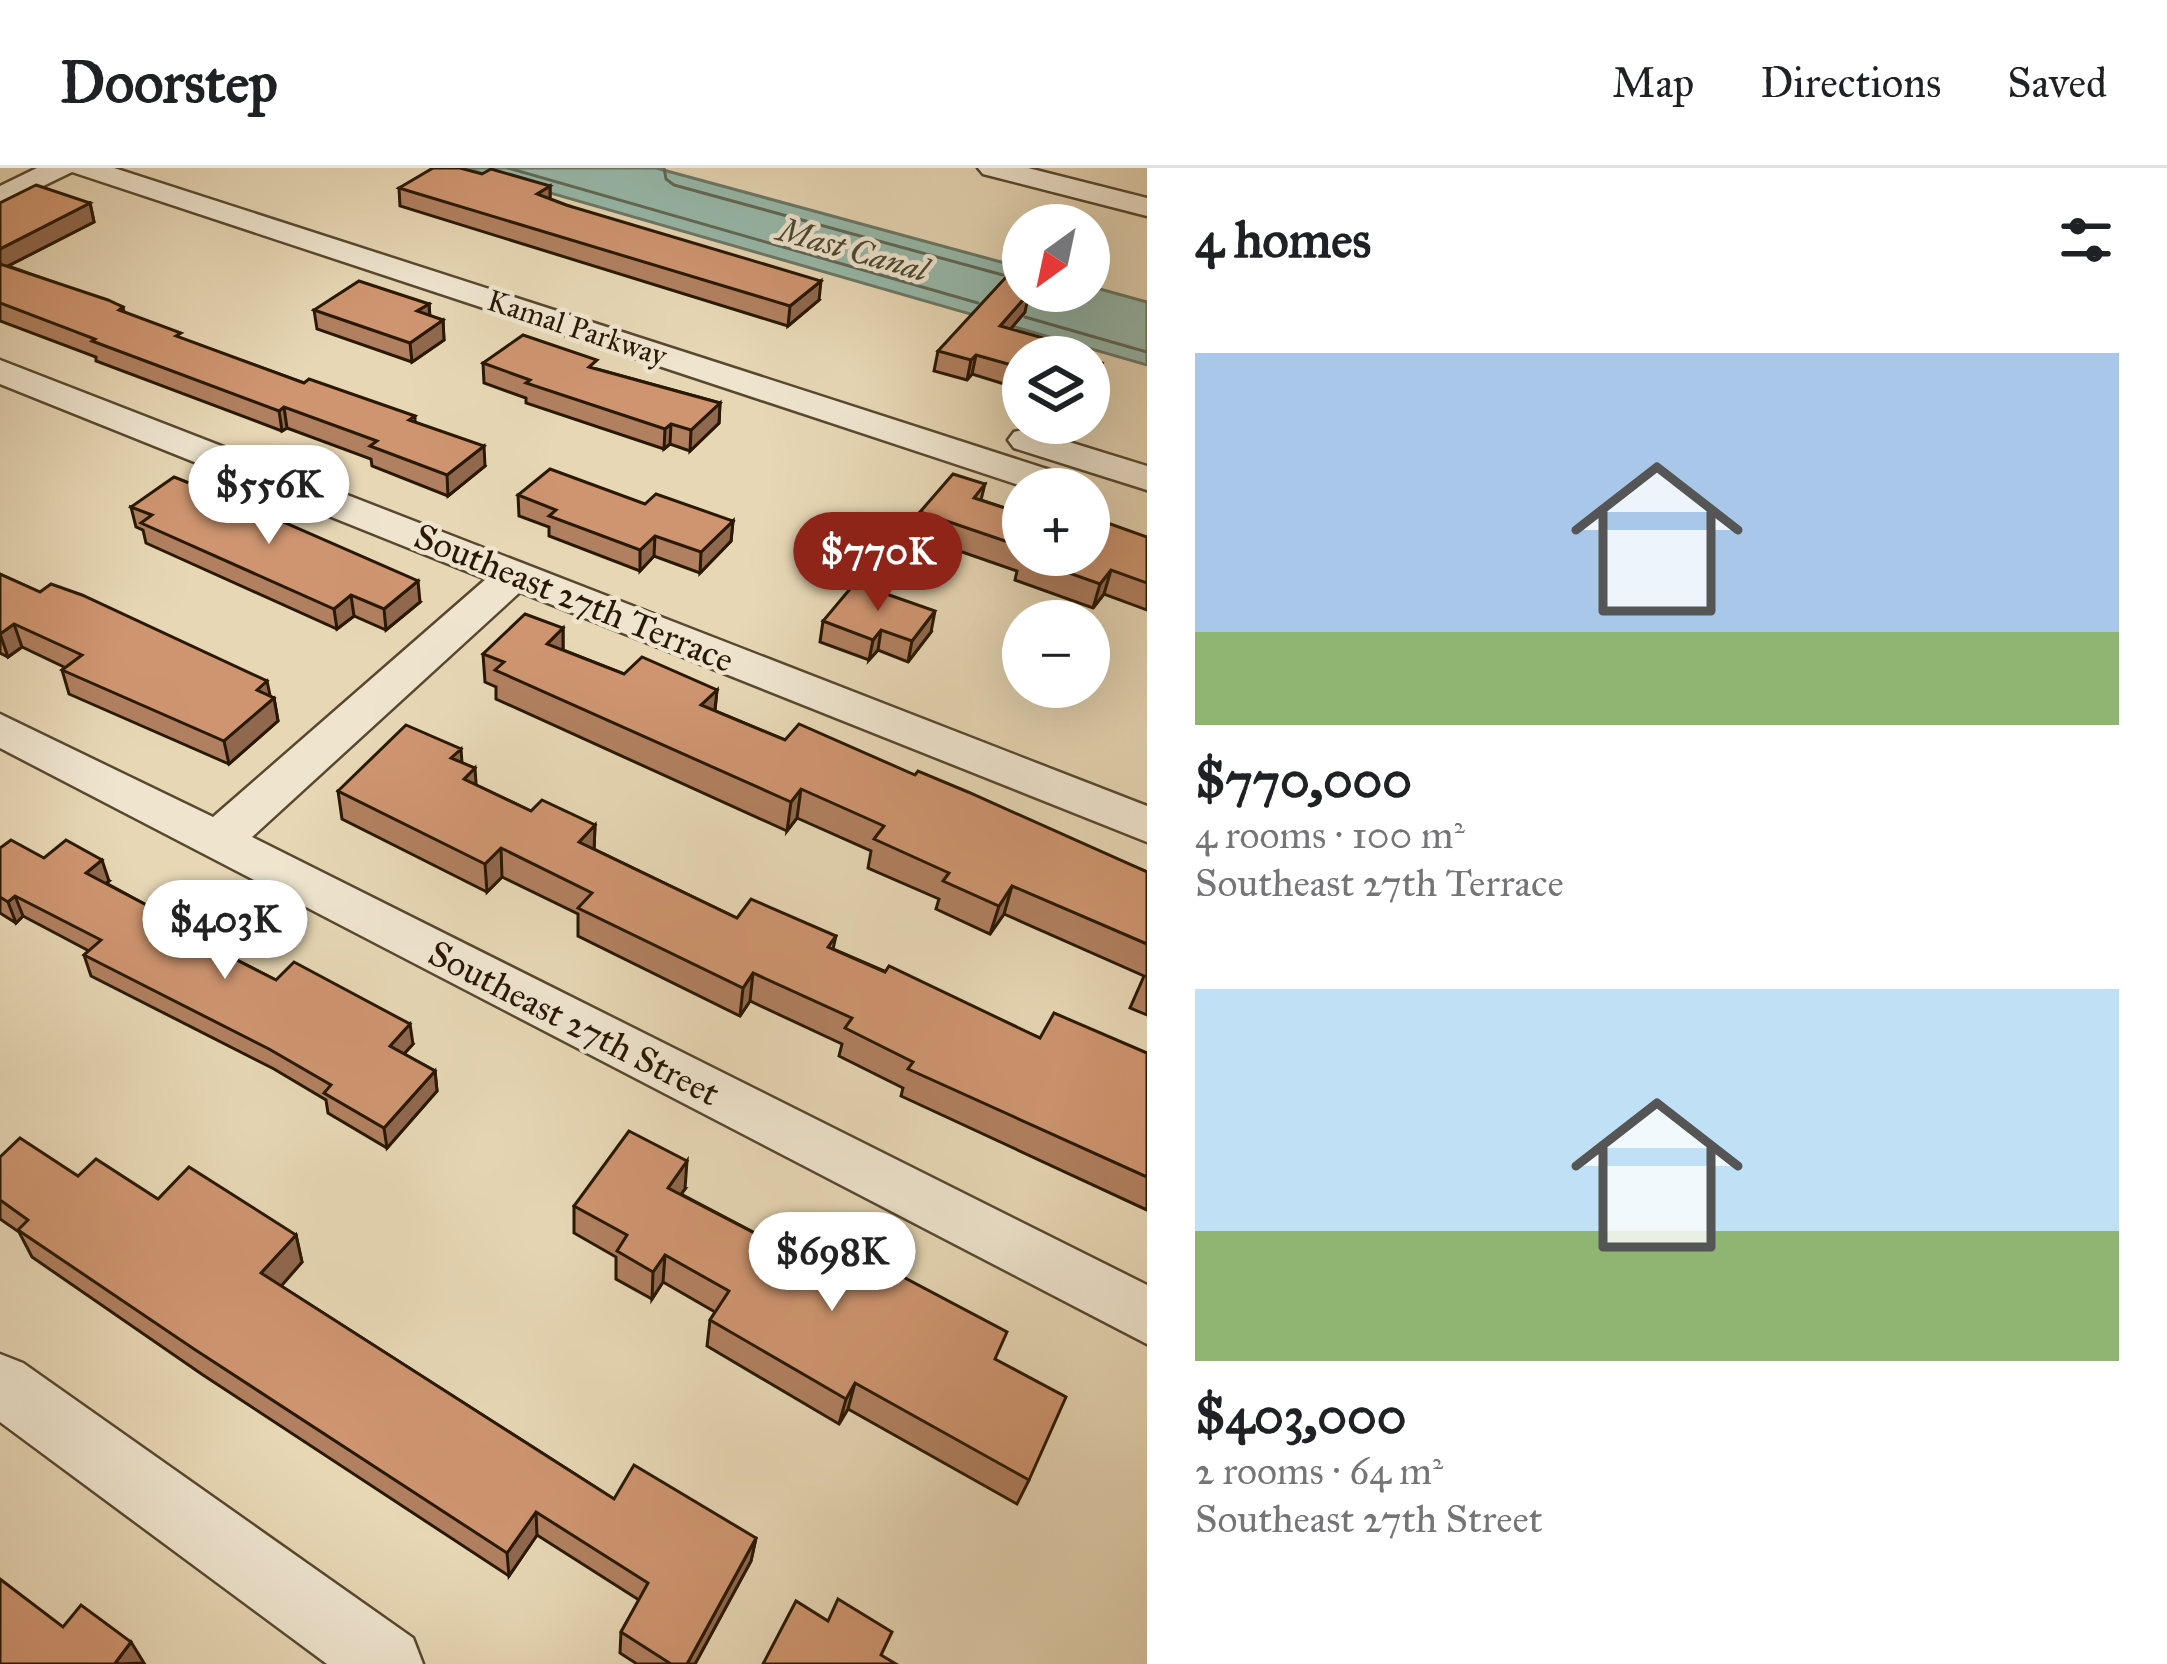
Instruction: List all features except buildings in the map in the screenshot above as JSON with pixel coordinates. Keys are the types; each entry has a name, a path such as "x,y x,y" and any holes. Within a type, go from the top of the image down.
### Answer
{"street":[{"path":"0,198 59,168"},
{"name":"Kamal Parkway","path":"84,168 1005,468"},
{"name":"Kamal Parkway","path":"162,168 1147,478"},
{"path":"993,168 1147,207"},
{"name":"Southeast 27th Terrace","path":"0,370 1147,825"},
{"path":"1110,502 1147,514"},
{"path":"218,840 515,575"},
{"name":"Southeast 27th Street","path":"0,729 1147,1316"},
{"path":"0,1384 387,1664"}],"water":[{"name":"Mast Canal","path":"464,168 656,168 1002,262 1002,312 1110,312 1110,292 1147,302 1147,365 1110,354 1110,336 1046,336"}]}
